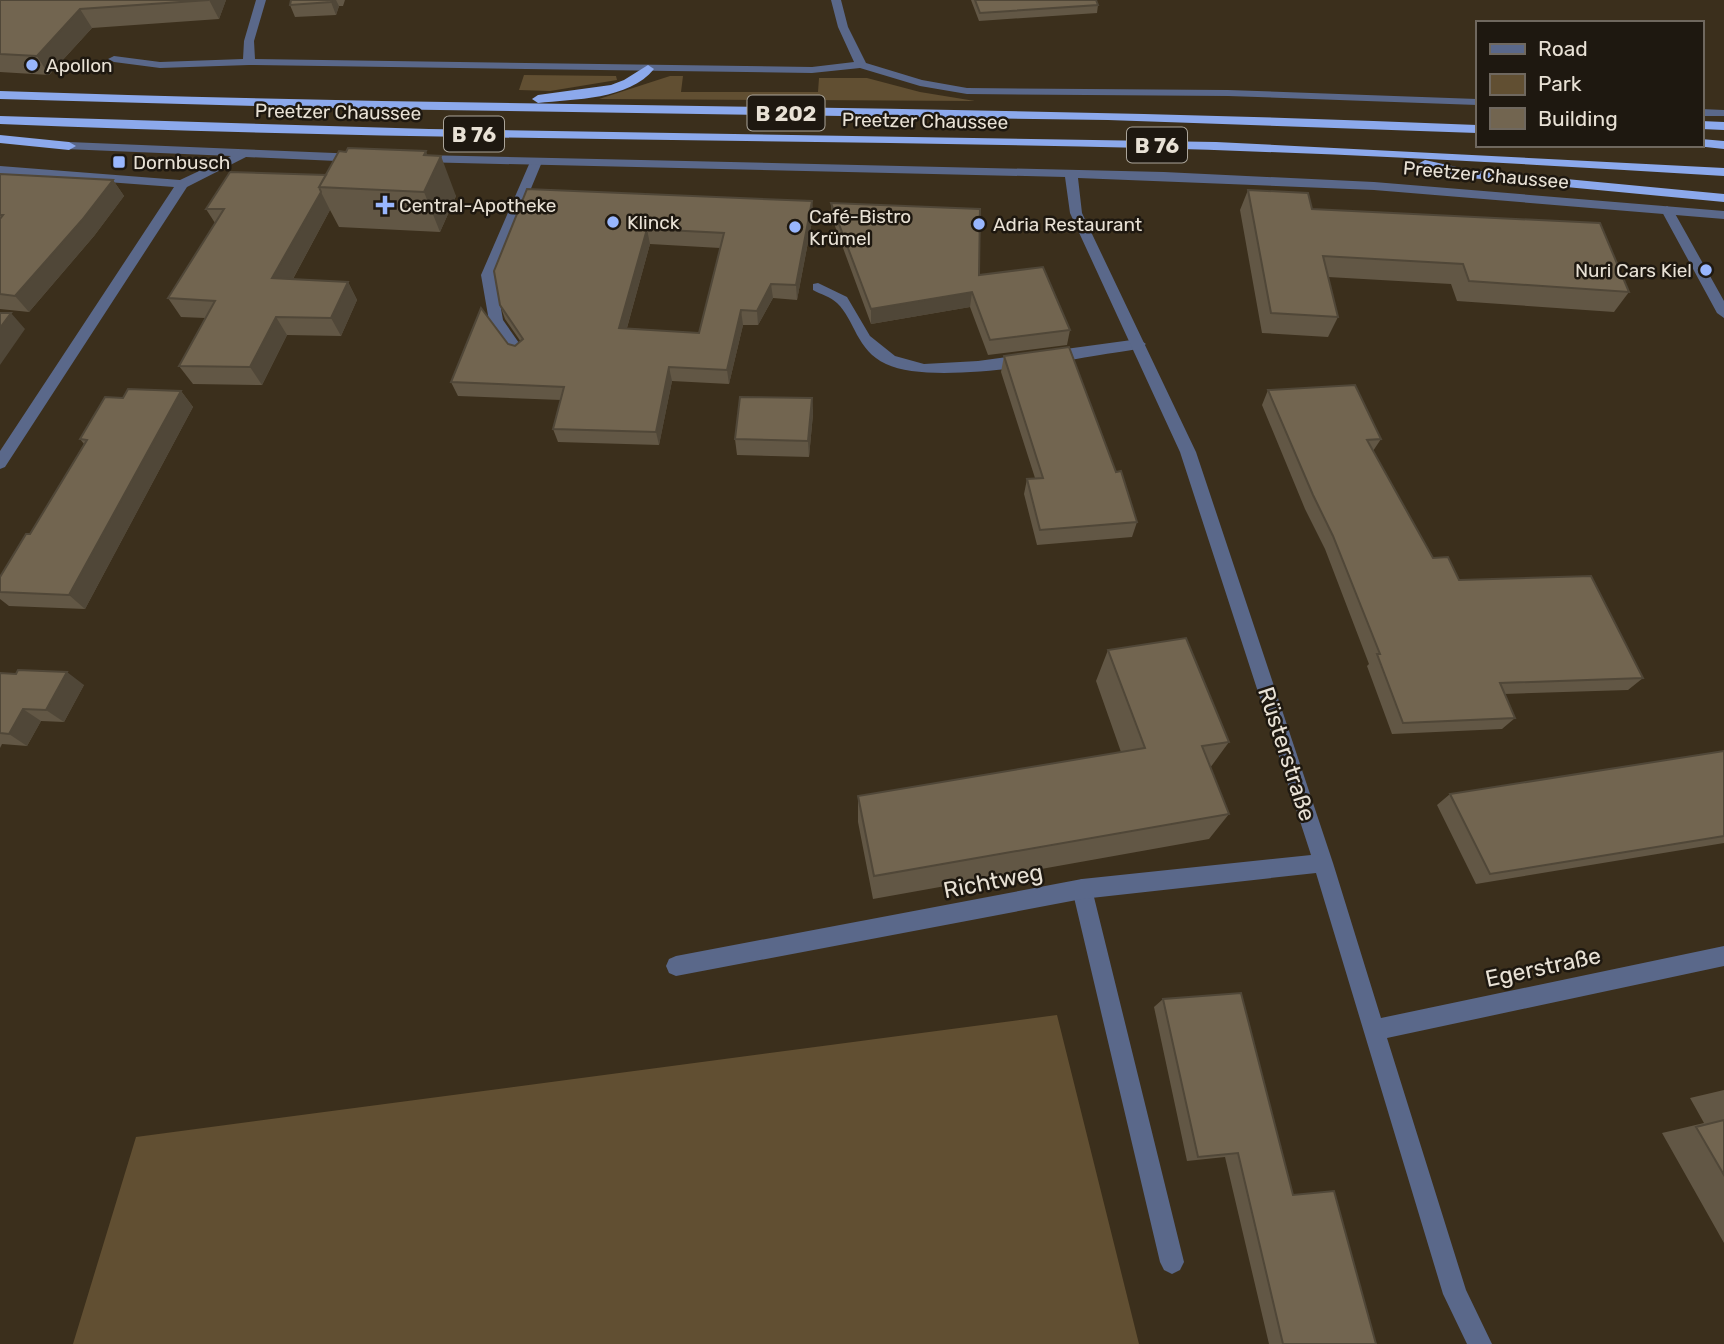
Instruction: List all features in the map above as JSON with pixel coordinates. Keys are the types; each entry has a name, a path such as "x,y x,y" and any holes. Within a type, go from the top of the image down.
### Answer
{"highway":[{"path":"443,108 608,89 637,80 648,69"},
{"name":"Preetzer Chaussee","path":"0,95 443,108 1130,117 1476,128"},
{"name":"Preetzer Chaussee","path":"0,120 161,128 546,136 948,140 1366,152 1724,172"},
{"path":"1703,125 1724,126"},
{"path":"0,139 69,146"},
{"path":"1703,143 1724,145"},
{"path":"1366,152 1470,174 1724,198"}],"street":[{"path":"248,61 249,41 261,0"},
{"path":"836,0 843,27 861,65"},
{"name":"Preetzer Chaussee","path":"114,59 160,65 248,61 648,69 812,70 861,65 920,83 967,91 1217,92 1476,102"},
{"path":"1703,112 1724,113"},
{"name":"Preetzer Chaussee","path":"69,146 368,158"},
{"path":"0,170 182,184 244,154"},
{"name":"Preetzer Chaussee","path":"409,159 1164,176 1374,186 1724,215"},
{"path":"519,353 496,321 488,275 536,162"},
{"name":"Rüsterstraße","path":"1071,174 1076,213 1188,452 1323,863 1455,1294 1480,1344"},
{"path":"0,463 182,184"},
{"path":"1667,210 1724,313"},
{"path":"818,287 842,300 865,339 890,359 924,369 978,366 1139,344"},
{"name":"Richtweg","path":"676,966 1082,889 1323,863"},
{"path":"1082,889 1172,1262"},
{"name":"Egerstraße","path":"1373,1030 1724,956"}],"green space":[{"path":"524,75 616,76 617,80 550,91 519,90"},
{"path":"670,76 683,76 681,92 818,92 819,78 867,78 920,92 975,101 599,99"},
{"path":"1057,1015 1139,1344 73,1344 136,1137"}],"building":[{"path":"0,0 209,0 80,9 37,56 0,54"},
{"path":"291,0 332,0 290,5"},
{"path":"975,0 1096,0 1098,5 980,13"},
{"path":"348,148 426,151 424,155 441,156 424,192 319,187 339,151 346,152"},
{"path":"230,172 326,175 319,187 321,192 272,278 348,282 331,318 276,317 250,367 179,366 215,301 168,298 224,209 206,209"},
{"path":"0,174 113,180 82,220 15,296 0,294 0,219 3,215 0,215"},
{"path":"527,189 812,201 796,285 771,284 757,311 741,310 727,370 669,367 656,432 553,429 564,387 451,382 481,308 508,344 515,346 523,339 500,305 494,271","holes":["647,229 724,233 699,333 619,328"]},
{"path":"1248,190 1308,193 1312,209 1600,223 1629,292 1469,281 1463,264 1323,256 1338,317 1271,313"},
{"path":"831,203 980,209 979,275 1043,267 1070,330 990,340 972,292 871,309"},
{"path":"0,313 11,313 0,328"},
{"path":"1069,347 1116,472 1121,471 1137,522 1040,530 1027,479 1043,478 1004,356"},
{"path":"1355,385 1381,439 1367,440 1433,558 1448,557 1459,580 1591,576 1643,678 1500,683 1515,718 1403,723 1377,654 1380,654 1333,536 1268,390"},
{"path":"128,389 181,391 69,595 0,592 0,577 26,534 30,534 87,440 80,439 105,397 123,398"},
{"path":"740,397 812,398 808,441 735,439"},
{"path":"1186,638 1229,742 1202,746 1229,814 874,876 858,796 1145,748 1108,650"},
{"path":"18,670 67,672 46,710 23,709 9,734 0,733 0,673 16,674"},
{"path":"1724,751 1724,836 1490,874 1450,794"},
{"path":"1241,993 1293,1195 1334,1191 1376,1344 1283,1344 1238,1153 1198,1157 1163,999"},
{"path":"1724,1120 1724,1175 1696,1127"}],"place":[{"name":"Apollon","path":"32,65"},
{"name":"Dornbusch","path":"119,162"},
{"name":"Central-Apotheke","path":"385,205"},
{"name":"Klinck","path":"613,222"},
{"name":"Adria Restaurant","path":"979,224"},
{"name":"Café-Bistro Krümel","path":"795,227"},
{"name":"Nuri Cars Kiel","path":"1706,270"}]}
